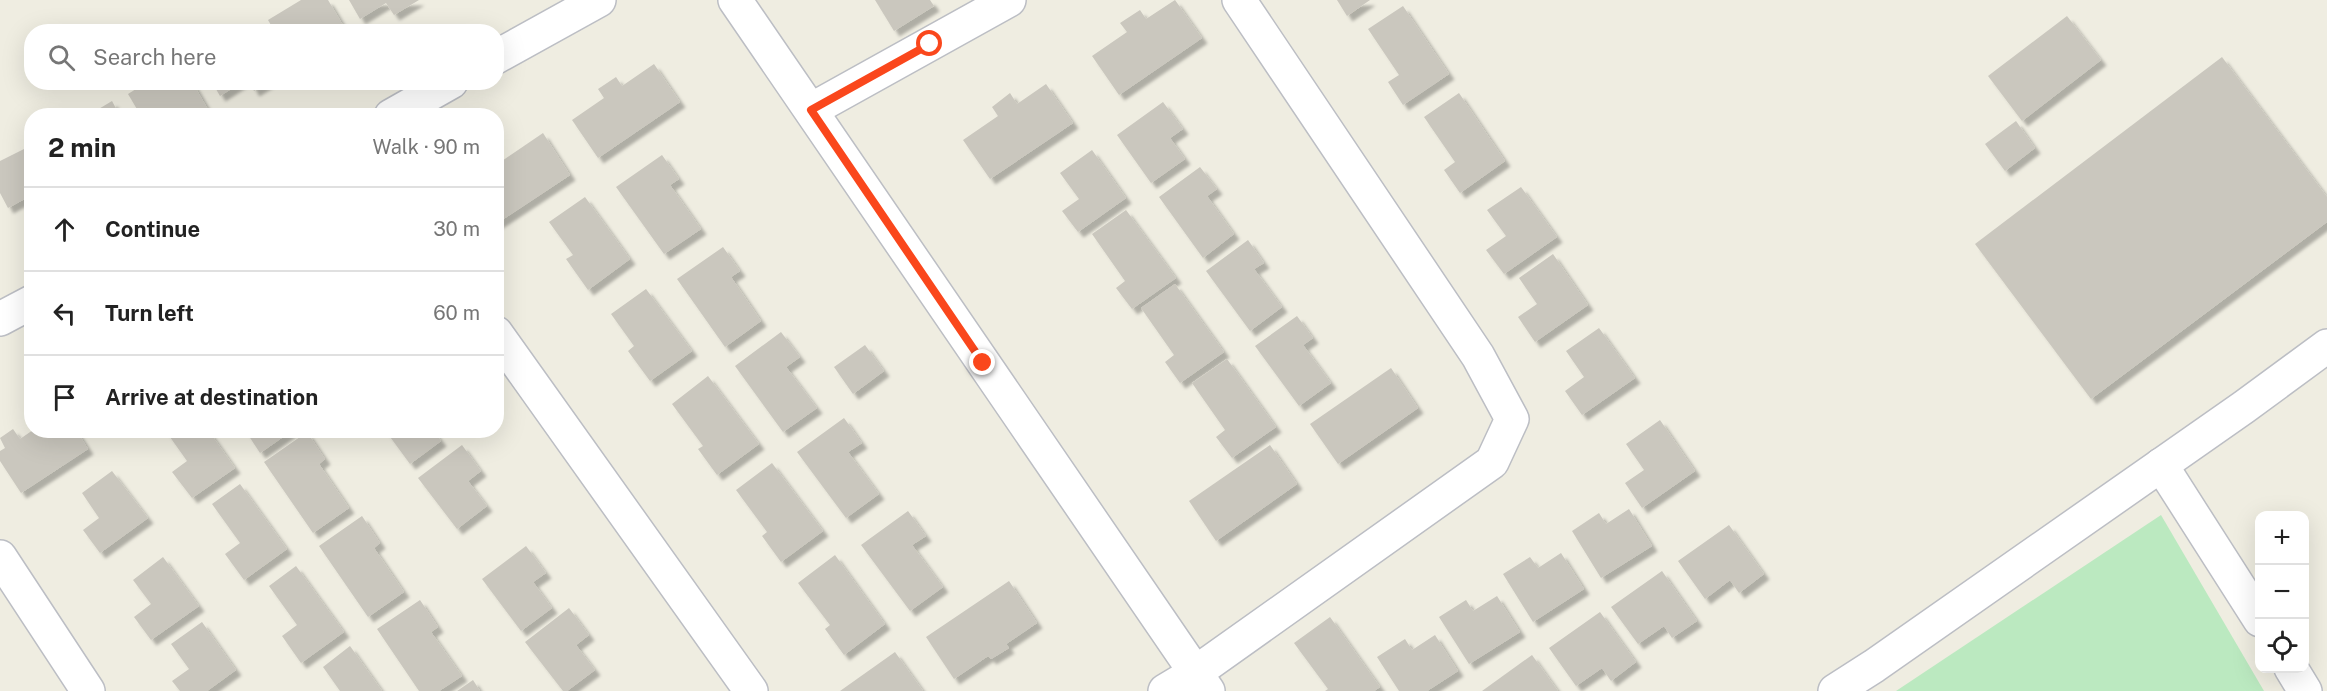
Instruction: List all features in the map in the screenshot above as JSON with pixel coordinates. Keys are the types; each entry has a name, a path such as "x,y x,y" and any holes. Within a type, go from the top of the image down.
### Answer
{"street":[{"path":"504,53 599,0"},
{"path":"735,0 1201,682"},
{"path":"811,110 1009,0"},
{"path":"1165,691 1201,682 1492,462 1512,419 1478,356 1239,0"},
{"path":"405,108 437,90"},
{"path":"0,319 24,306"},
{"path":"504,344 751,691"},
{"path":"1835,691 2161,465 2327,346"},
{"path":"2161,465 2258,619"},
{"path":"0,557 88,691"},
{"path":"2294,673 2305,691"}],"green space":[{"path":"2161,515 2264,691 1896,691"}],"building":[{"path":"301,0 328,0 342,24 270,24 268,20"},
{"path":"349,0 419,0 394,15 386,3 360,19"},
{"path":"875,0 930,0 934,6 894,31"},
{"path":"1175,0 1202,38 1119,95 1092,56 1127,32 1120,23 1140,10 1146,19"},
{"path":"1337,0 1370,0 1347,16"},
{"path":"1403,6 1449,74 1403,105 1388,82 1399,75 1368,29"},
{"path":"2067,16 2101,60 2022,121 1988,76"},
{"path":"2222,57 2327,197 2327,222 2091,399 1975,244"},
{"path":"654,64 680,102 598,158 572,120 604,98 598,89 616,77 622,86"},
{"path":"1046,84 1073,123 990,179 963,140 998,116 992,107 1010,93 1017,104"},
{"path":"134,90 197,90 207,108 136,108 128,94"},
{"path":"217,90 229,90 220,96"},
{"path":"1459,93 1505,161 1460,193 1444,170 1455,162 1424,117"},
{"path":"112,101 116,108 100,108"},
{"path":"1163,102 1183,129 1170,138 1185,159 1151,183 1117,135"},
{"path":"2016,121 2035,148 2005,171 1985,144"},
{"path":"543,133 570,175 504,219 504,160"},
{"path":"24,149 24,199 8,208 0,193 0,161"},
{"path":"1092,150 1126,198 1078,232 1062,211 1079,199 1060,173"},
{"path":"662,155 679,179 670,185 701,229 664,254 616,187"},
{"path":"1200,167 1217,189 1207,196 1234,234 1203,258 1159,197"},
{"path":"1521,187 1557,237 1504,274 1486,250 1506,236 1487,210"},
{"path":"585,197 630,259 588,290 566,259 573,255 549,222"},
{"path":"1126,210 1176,278 1132,309 1116,288 1125,281 1092,234"},
{"path":"1248,240 1264,263 1254,269 1282,307 1250,331 1206,271"},
{"path":"723,247 740,271 731,277 761,321 725,347 677,279"},
{"path":"1553,254 1588,305 1535,342 1518,317 1537,304 1519,278"},
{"path":"1175,284 1224,352 1180,383 1165,362 1174,355 1141,308"},
{"path":"646,289 692,351 650,381 628,351 634,346 611,314"},
{"path":"1297,316 1313,338 1303,345 1331,383 1299,406 1255,346"},
{"path":"1599,328 1635,378 1582,415 1565,391 1584,377 1566,351"},
{"path":"781,332 800,357 786,367 817,408 783,432 735,366"},
{"path":"865,345 884,371 853,394 834,367"},
{"path":"1227,359 1276,427 1232,458 1216,437 1225,430 1192,383"},
{"path":"1391,368 1418,408 1338,464 1310,424"},
{"path":"708,376 759,444 717,475 698,449 703,446 672,404"},
{"path":"844,418 862,443 848,452 879,494 846,518 797,452"},
{"path":"1660,420 1695,471 1642,508 1625,483 1644,470 1626,444"},
{"path":"13,429 20,439 24,436 81,438 88,449 21,493 0,461 0,451 5,448 0,438"},
{"path":"171,438 214,438 235,468 192,498 172,472 187,461"},
{"path":"250,438 282,438 260,453"},
{"path":"298,438 311,438 325,459 319,464 349,508 313,533 264,462"},
{"path":"391,438 439,438 441,441 410,464"},
{"path":"462,445 481,471 468,481 487,506 457,529 418,478"},
{"path":"1270,445 1297,484 1216,541 1189,501"},
{"path":"772,463 823,531 781,562 762,536 767,532 736,490"},
{"path":"112,471 148,518 100,553 83,530 99,518 82,493"},
{"path":"240,484 287,549 244,580 225,554 240,543 212,504"},
{"path":"1629,509 1652,546 1601,578 1572,531 1599,513 1606,524"},
{"path":"908,511 926,536 912,545 943,587 910,611 861,545"},
{"path":"362,516 380,543 374,548 404,592 368,617 319,546"},
{"path":"1729,525 1764,574 1739,593 1730,580 1705,599 1678,561"},
{"path":"526,546 546,573 533,582 552,608 521,631 482,579"},
{"path":"1561,553 1584,589 1533,622 1503,574 1530,557 1538,568"},
{"path":"835,555 885,624 844,655 825,629 830,625 798,583"},
{"path":"163,557 199,606 151,640 134,617 151,604 133,580"},
{"path":"296,566 344,632 301,663 282,636 297,625 269,586"},
{"path":"1662,571 1697,621 1672,638 1664,626 1638,644 1611,607"},
{"path":"1009,581 1037,623 1006,644 1009,648 991,659 988,656 954,679 926,637"},
{"path":"1497,596 1520,632 1469,664 1439,617 1466,600 1473,611"},
{"path":"420,600 438,627 431,632 462,676 439,691 419,691 377,629"},
{"path":"569,608 589,635 576,645 595,670 567,691 563,691 525,642"},
{"path":"1600,612 1636,662 1611,681 1602,668 1576,686 1549,648"},
{"path":"1330,617 1380,687 1374,691 1325,691 1328,689 1294,643"},
{"path":"202,622 236,670 207,691 180,691 172,681 189,669 171,644"},
{"path":"1435,635 1458,671 1427,691 1399,691 1377,657 1405,639 1412,650"},
{"path":"350,646 382,691 340,691 323,667"},
{"path":"895,652 923,691 840,691"},
{"path":"1532,655 1558,691 1482,691"},
{"path":"473,680 480,691 457,691"}],"route":[{"path":"930,44 811,110 983,363"}]}
